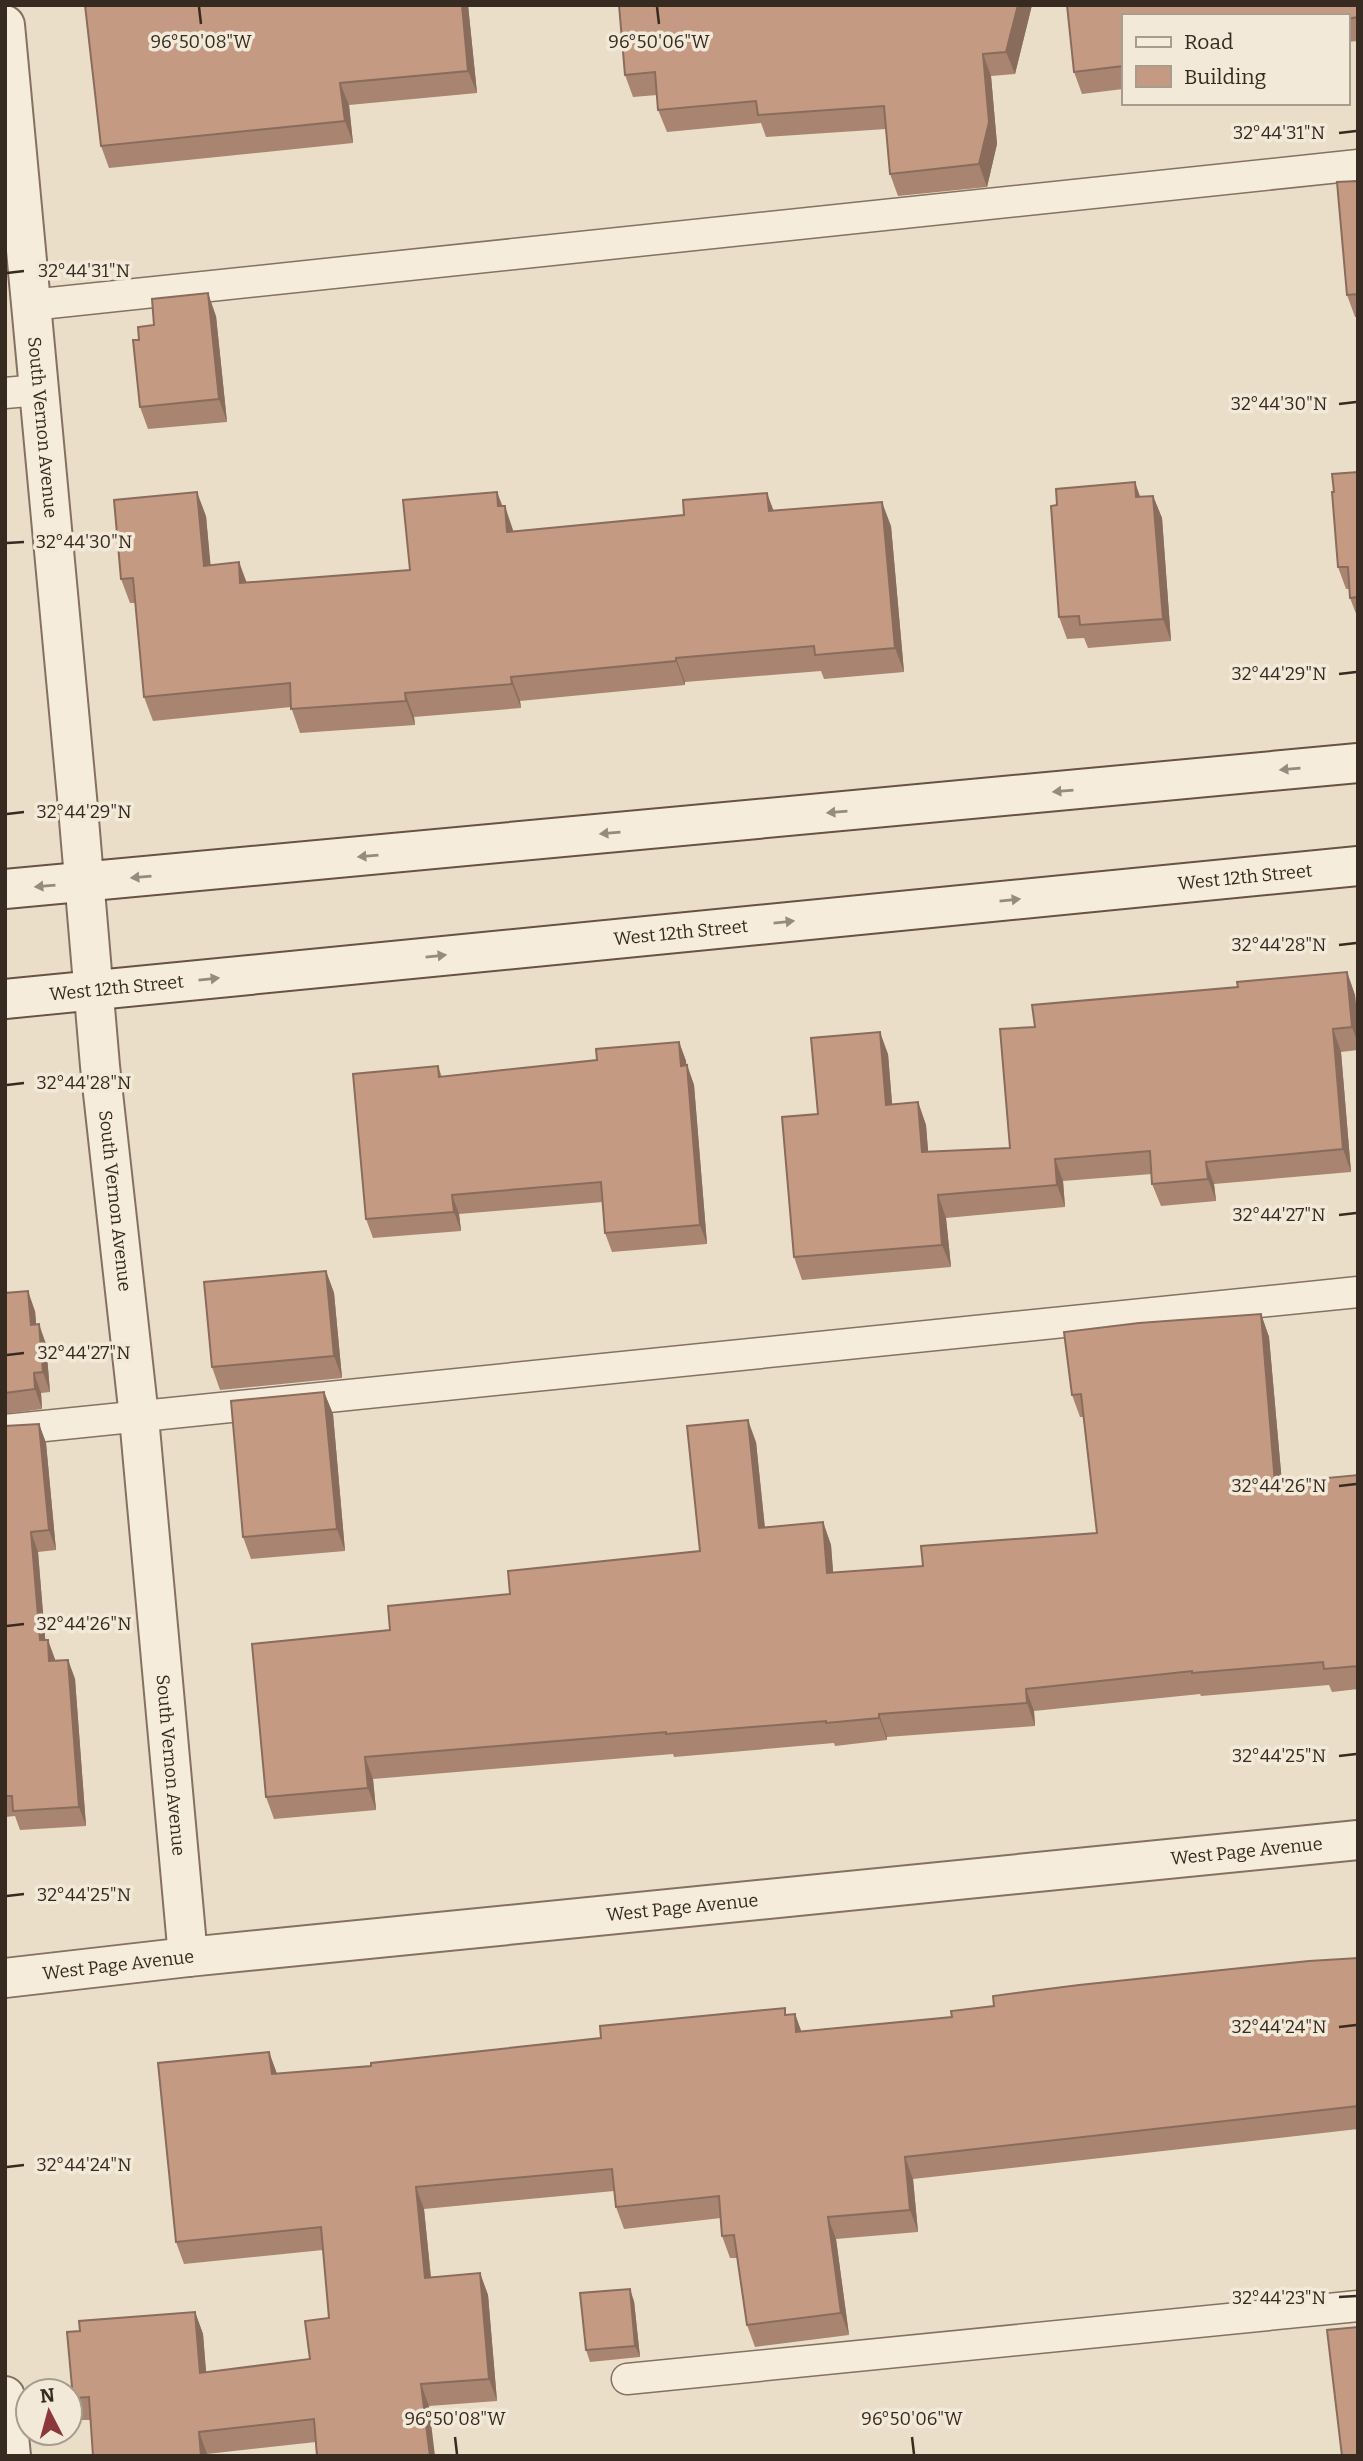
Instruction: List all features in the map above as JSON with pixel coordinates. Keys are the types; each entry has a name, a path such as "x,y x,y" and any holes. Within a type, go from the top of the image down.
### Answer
{"street":[{"name":"South Vernon Avenue","path":"5,25 31,305 22,391 84,882 92,990 139,1417 188,1957"},
{"path":"5,889 1358,763"},
{"name":"West 12th Street","path":"5,999 1358,866"},
{"name":"West Page Avenue","path":"5,1978 188,1957 1358,1840"},
{"path":"5,2396 11,2456"}],"lane":[{"path":"31,305 1358,166"},
{"path":"5,1430 1358,1292"},
{"path":"627,2379 1358,2306"}],"building":[{"path":"85,5 462,5 468,71 340,83 345,121 101,146"},
{"path":"619,5 1018,5 1006,52 983,54 989,122 979,164 890,174 884,106 758,115 756,101 658,110 655,72 625,75"},
{"path":"1067,5 1358,5 1358,17 1349,19 1349,14 1122,14 1122,66 1074,72"},
{"path":"1358,181 1358,294 1347,295 1337,182"},
{"path":"208,293 219,399 140,407 133,340 139,340 138,327 154,325 152,299"},
{"path":"1358,472 1358,597 1350,598 1348,567 1338,567 1332,474"},
{"path":"1135,482 1136,497 1153,496 1163,619 1080,625 1079,616 1059,617 1051,506 1057,505 1056,489"},
{"path":"197,492 204,566 239,562 240,583 410,570 403,500 497,492 498,506 505,506 507,532 684,515 683,500 767,493 769,511 882,502 895,648 815,655 814,646 676,658 676,661 511,677 512,684 405,693 406,701 291,709 290,683 144,697 133,578 121,579 114,500"},
{"path":"1347,972 1352,1027 1333,1029 1343,1149 1206,1162 1208,1179 1152,1184 1150,1151 1055,1159 1057,1185 938,1195 942,1245 794,1257 782,1117 818,1114 811,1038 880,1032 886,1105 918,1102 922,1152 1010,1148 1000,1029 1035,1027 1032,1005 1238,987 1237,982"},
{"path":"679,1042 681,1066 687,1065 700,1225 605,1233 601,1182 452,1195 454,1212 366,1219 353,1074 438,1066 439,1077 597,1060 596,1049"},
{"path":"326,1271 334,1356 212,1367 204,1282"},
{"path":"28,1291 31,1325 39,1324 43,1372 34,1373 35,1389 5,1393 5,1293"},
{"path":"1261,1314 1275,1483 1358,1475 1358,1666 1324,1669 1323,1662 1192,1671 1026,1689 1027,1703 879,1714 879,1718 826,1723 666,1732 365,1757 368,1788 266,1797 252,1644 390,1630 388,1606 510,1594 508,1571 700,1551 687,1426 748,1420 759,1528 823,1522 827,1573 923,1566 921,1546 1097,1533 1081,1394 1072,1395 1064,1332 1139,1323"},
{"path":"324,1392 337,1529 243,1537 231,1401"},
{"path":"39,1424 49,1530 31,1532 40,1640 48,1640 49,1661 68,1660 79,1807 13,1811 12,1796 5,1796 5,1426"},
{"path":"1358,1958 1358,2106 905,2157 910,2210 828,2217 841,2313 747,2325 734,2235 722,2236 719,2196 616,2207 612,2169 416,2187 425,2278 480,2273 489,2379 421,2384 430,2456 317,2456 314,2419 199,2432 201,2456 93,2456 89,2397 84,2397 84,2377 71,2377 67,2332 80,2331 79,2321 195,2312 200,2373 310,2359 305,2321 329,2318 321,2227 176,2242 158,2063 269,2052 272,2074 371,2066 371,2063 601,2038 600,2026 785,2008 785,2015 795,2014 796,2032 952,2017 951,2011 994,2006 993,1996"},
{"path":"630,2289 635,2346 586,2350 580,2293"},
{"path":"1358,2327 1358,2456 1342,2456 1327,2330"}]}
